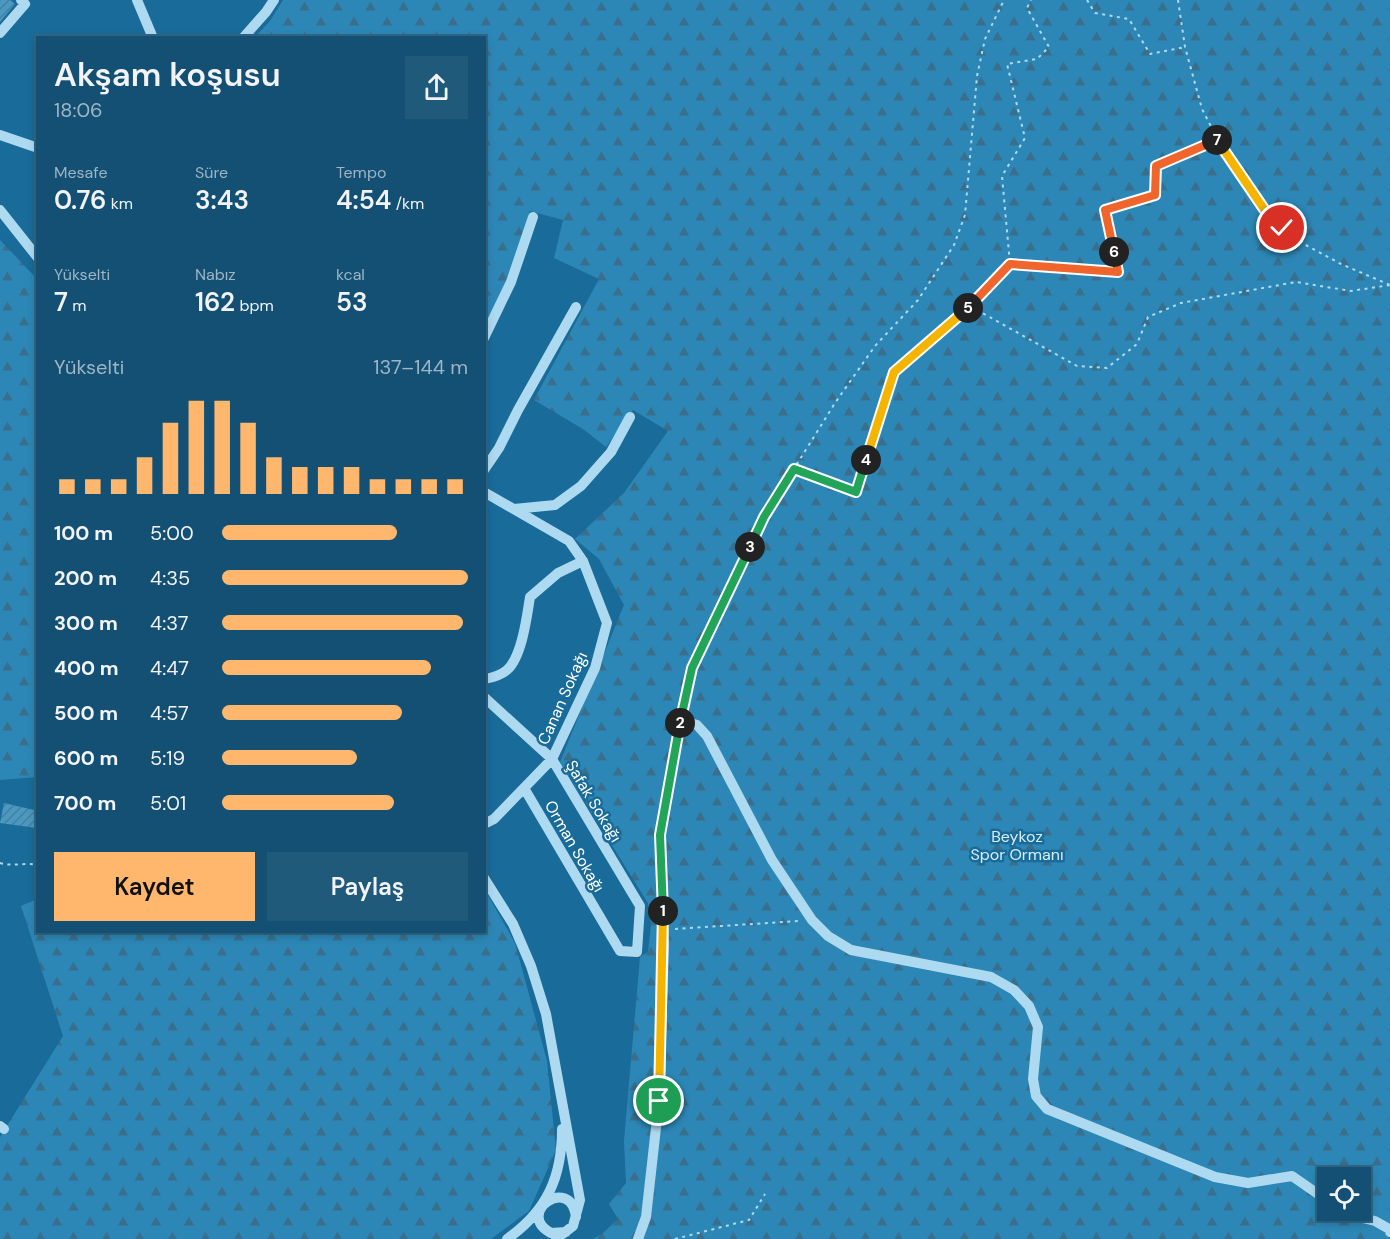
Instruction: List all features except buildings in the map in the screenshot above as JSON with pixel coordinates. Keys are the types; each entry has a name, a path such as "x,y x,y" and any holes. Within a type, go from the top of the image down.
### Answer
{"street":[{"path":"0,33 25,4 21,0"},
{"path":"137,0 152,36"},
{"path":"245,36 274,0"},
{"path":"0,135 36,147"},
{"path":"0,210 36,255"},
{"path":"486,334 511,282 533,217"},
{"path":"486,467 499,448 576,307"},
{"path":"514,509 555,505 581,486 611,452 630,417"},
{"name":"Canan Sokağı","path":"486,493 569,541 583,561 608,624 595,668 552,759 524,788"},
{"path":"486,678 507,670 519,650 530,597 558,573 583,561"},
{"name":"Şafak Sokağı","path":"486,699 552,759 640,906 636,952"},
{"path":"638,1239 646,1217 659,1101 663,930 660,835 681,720 697,725 707,736 772,860 812,920 828,936 851,950 992,977 1014,990 1029,1006 1038,1027 1033,1079 1036,1096 1047,1110 1215,1177 1248,1183 1292,1176 1317,1193"},
{"path":"486,823 494,819 524,788"},
{"name":"Orman Sokağı","path":"524,788 620,951 636,952"},
{"path":"486,881 513,924 531,966 546,1014 580,1200 572,1226 557,1234 546,1230 539,1214 556,1178 562,1151 563,1110"},
{"path":"507,1239 532,1219 543,1205 554,1198 565,1199 573,1206 576,1216 572,1226 556,1239"},
{"path":"1371,1220 1389,1229 1390,1232"}],"path":[{"path":"681,720 692,668 764,517 835,403 875,346 918,300 954,245 965,215 977,76 985,39 1004,0"},
{"path":"794,469 856,492 894,372 970,306 1010,264 1002,176 1025,138 1007,64 1037,59 1048,47 1027,8 1031,0"},
{"path":"1087,0 1095,13 1130,19 1150,54 1185,47"},
{"path":"1178,0 1185,47 1202,108 1218,140 1264,209 1282,228 1302,243 1341,264 1390,285"},
{"path":"1010,264 1118,272 1105,210 1155,195 1156,166 1218,140"},
{"path":"970,306 1077,366 1107,368 1137,344 1148,317 1181,303 1296,282 1351,291 1390,285"},
{"path":"0,863 36,865"},
{"path":"663,930 812,920"},
{"path":"675,1239 749,1220 765,1194"}],"green space":[{"name":"Beykoz Spor Ormanı","path":"283,0 1390,0 1390,1239 593,1239 618,1219 609,1204 626,1183 624,1141 640,957 648,952 651,925 648,903 560,762 624,605 599,559 575,539 624,493 668,431 633,410 606,447 583,429 534,400 599,279 554,258 563,220 530,211 508,281 486,330 486,36 256,36 270,21"},
{"path":"0,240 36,278 36,777 0,780"},
{"path":"486,892 515,943 547,1061 556,1150 529,1211 491,1239 0,1239 0,1137 63,1036 21,906 36,899 36,933 486,933"}],"route":[{"path":"659,1101 664,946 660,835 692,668 764,517 794,469 856,492 894,372 970,306 1010,264 1118,272 1105,210 1155,195 1156,166 1218,140 1264,209 1282,228"}]}
